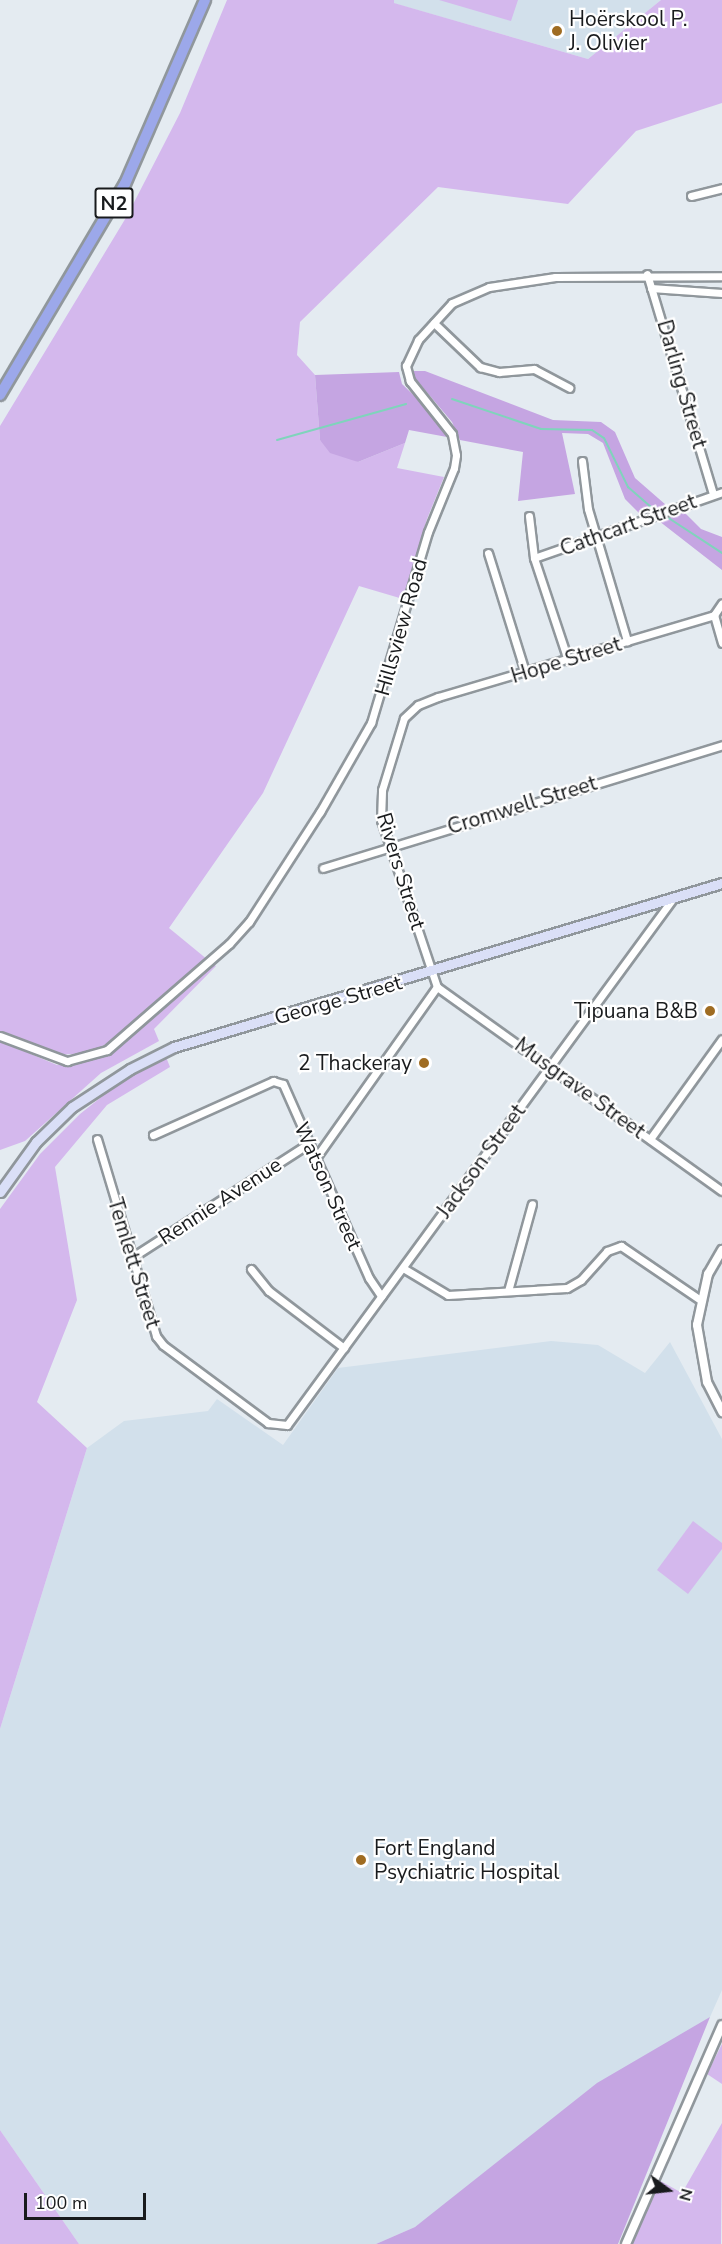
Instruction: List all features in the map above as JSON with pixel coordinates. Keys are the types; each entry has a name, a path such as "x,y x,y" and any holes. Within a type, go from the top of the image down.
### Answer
{"highway":[{"name":"N2","path":"0,395 125,184 205,0"}],"main road":[{"name":"George Street","path":"0,1192 36,1142 72,1107 139,1065 174,1047 433,972 722,883"}],"street":[{"path":"691,196 722,188"},
{"name":"Hillsview Road","path":"0,1036 67,1061 107,1050 229,944 249,922 320,812 374,715 428,532 454,468 456,455 452,434 406,374 412,348 452,303 489,286 555,277 647,274 722,276"},
{"name":"Darling Street","path":"647,274 713,494"},
{"path":"651,288 722,293"},
{"path":"434,323 480,367 499,372 534,369 569,388"},
{"path":"582,460 596,536 627,641"},
{"name":"Cathcart Street","path":"534,558 722,492"},
{"path":"529,516 534,558 568,660"},
{"path":"488,553 525,672"},
{"path":"722,603 714,615 722,643"},
{"name":"Hope Street","path":"418,705 714,615"},
{"name":"Rivers Street","path":"418,705 404,718 382,790 381,820 437,987"},
{"name":"Cromwell Street","path":"323,868 389,845 722,745"},
{"name":"Jackson Street","path":"287,1425 674,897"},
{"path":"315,1159 437,987"},
{"name":"Musgrave Street","path":"437,987 722,1191"},
{"path":"650,1139 722,1039"},
{"name":"Watson Street","path":"153,1135 273,1081 279,1081 286,1090 308,1144 381,1296"},
{"name":"Temlett Street","path":"97,1139 151,1326 163,1345 268,1423 287,1425"},
{"name":"Rennie Avenue","path":"131,1258 308,1144"},
{"path":"508,1291 532,1203"},
{"path":"403,1268 448,1295 574,1286 607,1251 621,1246 699,1299"},
{"path":"722,1250 699,1299 697,1325 700,1359 722,1412"},
{"path":"251,1269 269,1291 344,1348"},
{"path":"626,2244 722,2025"}],"shaded area":[{"path":"227,0 394,0 394,3 588,59 661,0 722,0 722,103 636,131 568,204 438,187 300,322 297,355 315,375 320,440 358,462 405,443 397,468 444,477 427,519 403,599 359,586 263,793 169,928 208,960 111,1042 87,1053 57,1055 0,1031 0,426 127,216 180,113"},
{"name":"Hoërskool P. J. Olivier","path":"394,0 661,0 588,59 393,3"},
{"path":"439,0 518,0 511,21"},
{"path":"409,371 425,371 553,420 601,422 615,432 635,478 666,505 641,515 625,499 603,443 588,434 562,433 575,494 518,501 523,452 460,440 452,422"},
{"path":"399,372 402,384 430,411 447,437 409,430 405,443 358,462 330,453 320,440 315,375"},
{"path":"684,512 701,529 722,537 722,570 659,521"},
{"path":"213,964 216,966 154,1029 159,1041 101,1073 25,1141 0,1150 0,1041 57,1065 94,1060 123,1041"},
{"path":"166,1057 170,1067 107,1105 55,1167 77,1300 37,1402 87,1448 0,1729 0,1209 40,1154 80,1114 119,1083"},
{"name":"Fort England Psychiatric Hospital","path":"551,1341 598,1345 645,1373 670,1342 722,1439 722,1990 710,2017 415,2227 376,2244 79,2244 0,2130 0,1729 87,1448 124,1421 208,1411 217,1399 283,1445 338,1368"},
{"path":"693,1521 722,1543 722,1549 688,1594 657,1570"},
{"path":"710,2017 618,2244 376,2244 415,2227 597,2083"},
{"path":"722,2044 722,2084 707,2074"},
{"path":"722,2123 721,2244 628,2244 657,2179 682,2193"},
{"path":"0,2130 79,2244 0,2244"}],"waterway":[{"path":"452,399 541,429 592,430 604,438 628,487 654,510"},
{"path":"277,440 406,404"},
{"path":"667,517 722,553"}],"place":[{"name":"Hoërskool P. J. Olivier","path":"557,31"},
{"name":"Tipuana B&B","path":"710,1011"},
{"name":"2 Thackeray","path":"424,1063"},
{"name":"Fort England Psychiatric Hospital","path":"361,1860"}]}
